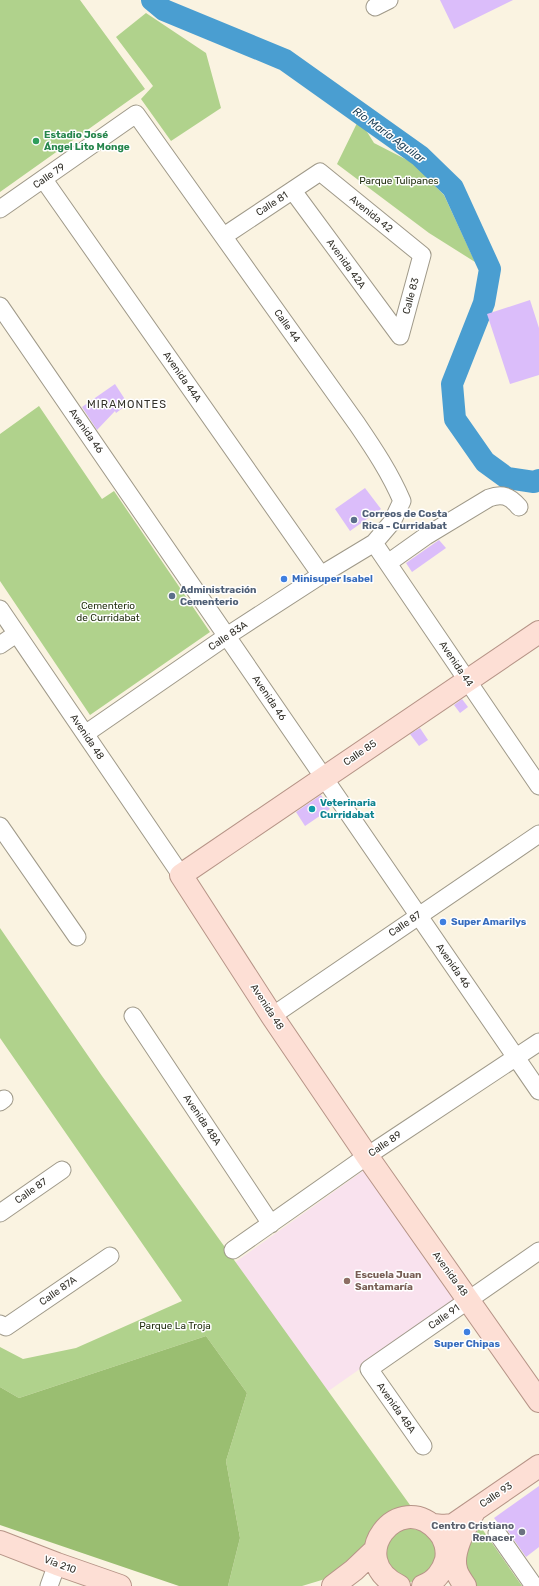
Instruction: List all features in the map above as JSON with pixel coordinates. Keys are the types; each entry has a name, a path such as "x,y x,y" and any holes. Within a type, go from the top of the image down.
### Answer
{"main road":[{"name":"Calle 85","path":"181,875 539,632"},
{"name":"Avenida 48","path":"181,875 272,1016 367,1156 539,1401"},
{"name":"Calle 93","path":"443,1525 475,1510 539,1466"},
{"path":"465,1586 456,1570 456,1555 465,1528 475,1510"},
{"path":"399,1586 390,1582 382,1573 376,1562 375,1550 381,1532 388,1525 405,1517 415,1517 443,1525 441,1534 446,1545 446,1557 443,1569 436,1578 423,1586"},
{"name":"Vía 210","path":"0,1542 120,1586"},
{"path":"333,1586 354,1570 375,1550"},
{"path":"443,1569 456,1586"}],"street":[{"name":"Calle 79","path":"0,209 44,180 136,114"},
{"name":"Calle 44","path":"136,114 357,424 394,482 402,501 392,522 374,543"},
{"name":"Calle 81","path":"224,236 320,172"},
{"name":"Avenida 42","path":"320,172 422,255"},
{"name":"Avenida 44A","path":"44,180 321,575"},
{"name":"Avenida 42A","path":"293,191 400,336"},
{"name":"Calle 83","path":"400,336 422,255"},
{"name":"Avenida 46","path":"0,306 539,1091"},
{"path":"388,563 426,536 489,498 497,495 508,496 519,507"},
{"name":"Calle 83A","path":"85,734 227,636 321,575 374,543"},
{"name":"Avenida 44","path":"374,543 539,786"},
{"name":"Avenida 48","path":"0,609 181,875"},
{"path":"0,645 16,634"},
{"path":"0,826 77,937"},
{"name":"Calle 87","path":"272,1016 418,915 539,834"},
{"name":"Avenida 48A","path":"133,1016 271,1224"},
{"name":"Calle 89","path":"233,1250 367,1156 539,1042"},
{"name":"Calle 87","path":"0,1213 62,1170"},
{"name":"Calle 91","path":"369,1369 539,1251"},
{"name":"Calle 87A","path":"3,1326 110,1256"},
{"name":"Avenida 48A","path":"369,1369 423,1446"},
{"path":"497,1533 534,1586"},
{"path":"49,1586 57,1564"}],"shaded area":[{"name":"Escuela Juan Santamaría","path":"367,1168 460,1299 327,1392 234,1263"}],"green space":[{"name":"Estadio José Ángel Lito Monge","path":"0,0 80,0 145,89 0,192"},
{"path":"146,13 206,53 221,108 171,141 141,99 153,86 116,37"},
{"name":"Parque Tulipanes","path":"359,119 374,143 413,163 444,195 475,262 429,233 337,164"},
{"name":"Cementerio de Curridabat","path":"39,406 102,499 114,491 210,632 90,715 0,581 0,434"},
{"name":"Parque La Troja","path":"0,928 102,1076 415,1512 335,1576 302,1586 228,1586 240,1538 226,1461 247,1393 206,1336 19,1398 0,1387 0,1347 23,1359 76,1348 182,1301 0,1038"},
{"path":"206,1336 247,1393 226,1461 240,1538 228,1586 179,1586 0,1525 0,1387 19,1398"},
{"path":"480,1526 522,1586 476,1586 464,1565 467,1549"},
{"path":"395,1527 432,1531 441,1558 425,1576 420,1579 409,1582 403,1581 387,1571 383,1542"}],"building":[{"path":"440,0 513,0 454,29"},
{"path":"530,300 539,328 539,375 510,384 487,314"},
{"path":"115,384 128,404 116,413 115,411 97,430 82,407"},
{"name":"Correos de Costa Rica - Curridabat","path":"365,488 381,509 350,531 335,509"},
{"path":"439,540 446,548 412,572 406,563"},
{"path":"462,699 468,707 460,713 454,705"},
{"path":"420,728 428,740 419,746 410,734"},
{"name":"Veterinaria Curridabat","path":"321,795 330,809 305,826 296,812"},
{"name":"Centro Cristiano Renacer","path":"539,1486 539,1547 526,1557 505,1527 498,1523 494,1518"}],"waterway":[{"name":"Río María Aguilar","path":"152,0 164,10 285,60 420,156 453,188 490,269 484,303 452,384 455,419 485,462 507,478 534,482 539,480"}],"place":[{"name":"Estadio José Ángel Lito Monge","path":"36,141"},
{"name":"Correos de Costa Rica - Curridabat","path":"354,520"},
{"name":"Minisuper Isabel","path":"284,579"},
{"name":"Administración Cementerio","path":"172,596"},
{"name":"Veterinaria Curridabat","path":"312,809"},
{"name":"Super Amarilys","path":"443,922"},
{"name":"Escuela Juan Santamaría","path":"347,1281"},
{"name":"Super Chipas","path":"467,1332"},
{"name":"Centro Cristiano Renacer","path":"522,1532"}],"district":[{"name":"MIRAMONTES","path":"127,404"}]}
